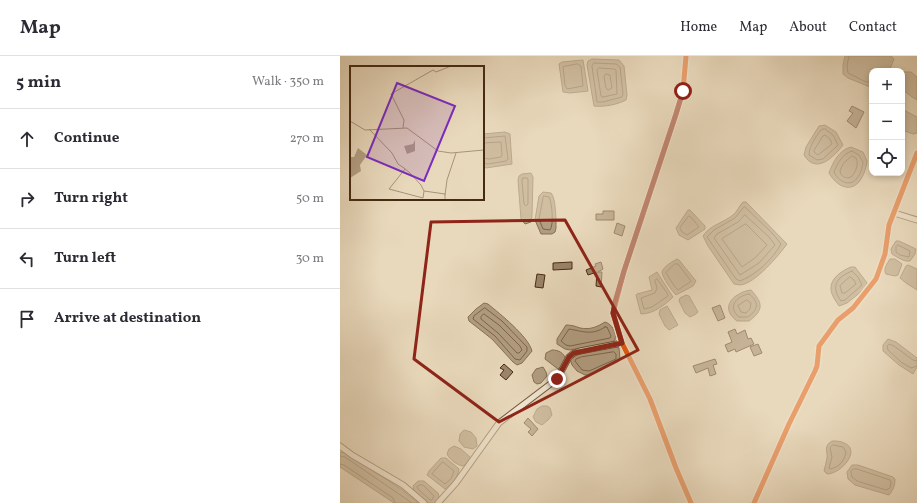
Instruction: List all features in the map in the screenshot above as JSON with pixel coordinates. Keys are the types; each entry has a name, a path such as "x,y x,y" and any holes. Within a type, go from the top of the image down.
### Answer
{"street":[{"path":"686,56 683,91 678,109 624,271 613,313 622,343 650,399 691,503"},
{"path":"754,503 789,424 815,371 819,346 838,320 853,308 876,279 885,254 889,225 917,153"},
{"path":"894,213 917,220"},
{"path":"438,503 456,483 499,423 557,379 569,357 580,351 622,343"},
{"path":"340,446 403,485 424,503"}],"highlighted area":[{"path":"565,220 638,350 499,422 414,359 431,222"}],"water":[{"path":"845,56 891,56 894,59 890,68 869,68 869,87 848,78 843,74"},
{"path":"592,59 619,60 624,66 627,95 626,100 610,105 594,106 587,65 588,61"},
{"path":"583,60 588,91 570,93 563,92 559,64 562,62"},
{"path":"905,72 911,72 917,77 917,100 905,91"},
{"path":"905,111 917,117 917,133 913,134 905,131"},
{"path":"825,125 836,132 843,145 830,159 819,164 814,164 804,155 806,147 819,126"},
{"path":"505,132 510,134 512,164 486,168 484,167 484,134"},
{"path":"851,147 863,152 867,162 861,180 852,187 847,187 838,183 829,173 840,154"},
{"path":"531,173 533,177 532,216 531,222 525,224 521,219 518,180 519,176 522,174"},
{"path":"543,192 551,193 554,199 556,228 555,232 552,234 541,234 535,220 539,196"},
{"path":"743,202 746,202 787,244 773,262 753,280 740,285 734,284 708,246 703,236 709,229 733,215"},
{"path":"688,210 690,210 705,226 705,229 688,240 679,235 676,228"},
{"path":"896,241 916,249 915,254 910,261 903,260 892,254 891,249"},
{"path":"677,259 696,281 693,286 676,295 665,280 662,272 666,266"},
{"path":"890,259 895,259 902,264 898,275 895,276 886,274 885,272 885,268"},
{"path":"908,265 917,269 917,290 900,278"},
{"path":"851,267 855,267 867,283 867,287 847,303 839,306 832,293 831,285 838,275"},
{"path":"657,272 673,297 658,308 645,314 641,314 636,295 652,290 649,277"},
{"path":"751,290 760,303 759,310 749,321 737,321 731,316 729,311 731,301 739,294"},
{"path":"686,295 689,296 698,312 690,317 685,313 679,301 680,298"},
{"path":"484,303 488,304 513,326 529,345 532,351 522,363 517,365 513,362 492,339 469,321 468,317"},
{"path":"667,306 678,325 669,330 665,326 659,314 660,310"},
{"path":"605,322 612,327 615,332 615,340 612,342 570,350 557,344 557,339 566,325 587,329 596,327"},
{"path":"888,339 896,342 917,358 917,367 913,374 899,365 883,351 883,345"},
{"path":"616,347 619,348 620,359 618,362 590,375 585,375 577,371 572,365 570,359 580,353"},
{"path":"552,350 561,352 566,360 558,369 545,359 546,353"},
{"path":"543,367 547,376 541,383 537,384 534,382 532,375 536,369"},
{"path":"542,406 547,406 550,408 552,415 542,425 536,422 533,417 537,409"},
{"path":"464,430 471,432 476,438 477,446 473,449 464,447 459,441 460,434"},
{"path":"832,441 844,443 849,446 851,451 848,461 843,466 832,473 827,474 824,471 827,458 827,447"},
{"path":"454,446 461,449 471,458 468,463 463,466 454,462 450,458 447,454 449,449"},
{"path":"340,452 346,453 401,489 418,503 394,503 340,467"},
{"path":"441,458 446,458 459,469 454,480 445,489 427,475"},
{"path":"852,465 858,465 893,477 895,479 895,484 893,490 889,495 855,485 848,479 847,472"},
{"path":"418,481 424,481 438,493 439,499 435,503 428,503 414,491 413,486"}],"building":[{"path":"852,106 864,112 856,128 847,121 853,113 849,111"},
{"path":"603,211 614,211 614,220 596,220 596,214 603,214"},
{"path":"617,223 625,226 622,236 614,233"},
{"path":"572,262 572,269 553,270 553,263"},
{"path":"601,262 603,269 598,272 602,272 601,287 596,286 597,272 588,275 586,270"},
{"path":"537,274 545,275 543,288 535,287"},
{"path":"720,305 725,318 718,321 712,308"},
{"path":"735,329 737,334 745,330 748,339 751,338 754,344 736,352 735,349 728,352 725,345 732,342 728,332"},
{"path":"758,344 762,353 754,356 750,347"},
{"path":"715,359 717,364 713,365 716,374 710,376 708,368 696,373 693,366"},
{"path":"504,364 513,372 506,380 500,375 504,370 500,368"},
{"path":"528,418 538,429 532,436 528,432 531,429 524,423"}],"cycle path":[{"path":"686,56 683,91 624,271 613,313 622,343 650,399 691,503"},
{"path":"754,503 789,424 815,371 819,346 838,320 853,308 876,279 885,254 889,225 917,153"}],"route":[{"path":"557,379 569,357 574,353 622,343 613,313 618,289 683,91"}]}
